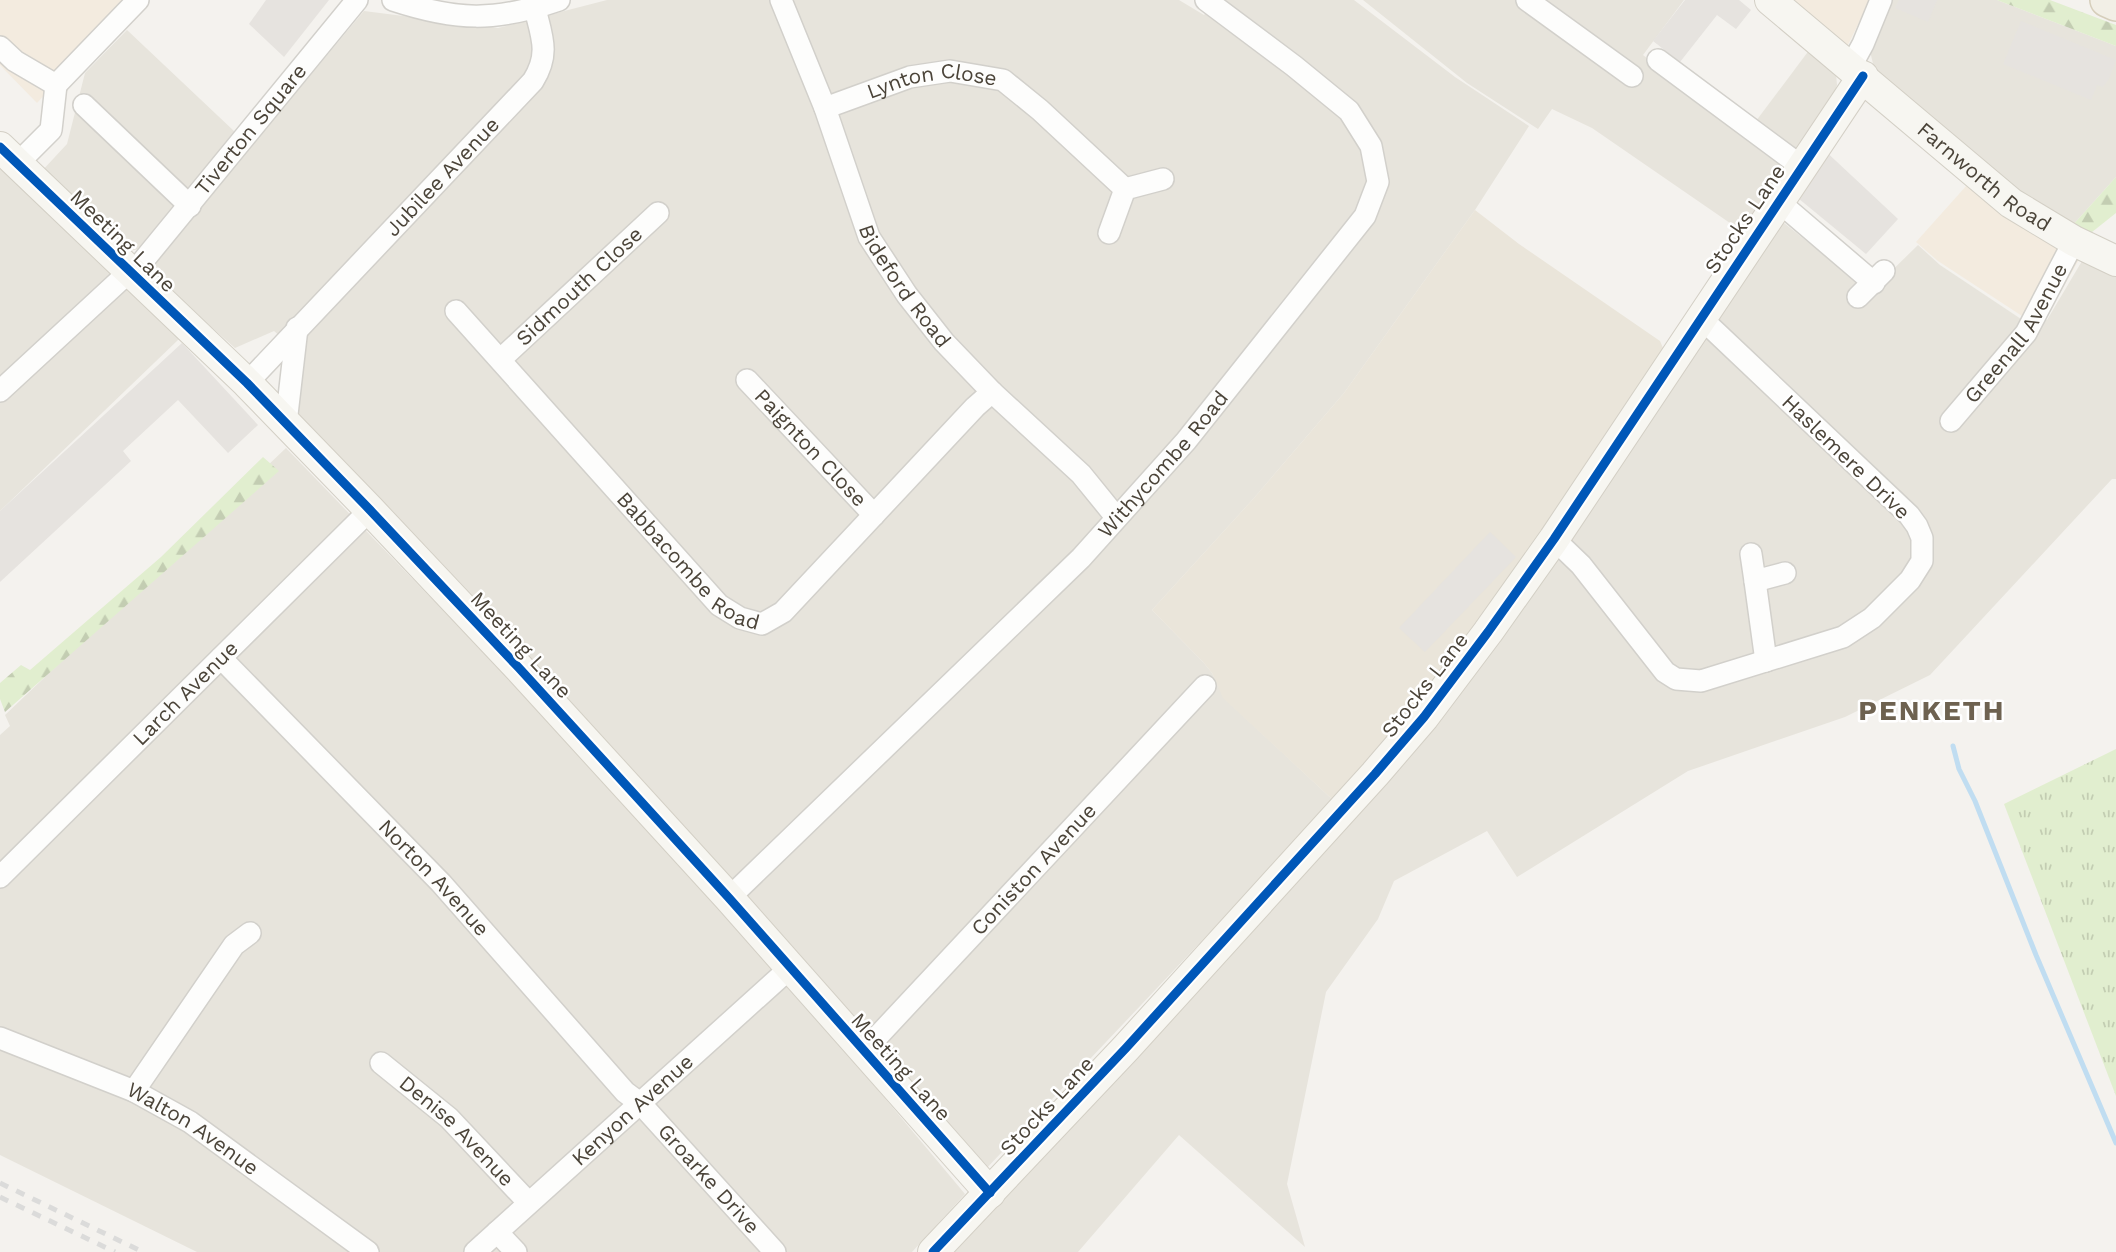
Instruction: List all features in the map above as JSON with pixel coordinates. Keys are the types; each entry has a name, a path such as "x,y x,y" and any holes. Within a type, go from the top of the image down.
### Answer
{"main road":[{"path":"2107,0 2116,4"}],"street":[{"name":"Tiverton Square","path":"0,391 136,266 190,206 358,0"},
{"path":"393,0 443,15 466,17 494,17 535,9 559,0"},
{"name":"Bideford Road","path":"781,0 825,108 869,237 907,295 944,342 992,392 1081,474 1116,517"},
{"name":"Withycombe Road","path":"729,898 1081,558 1186,441 1365,216 1378,182 1371,146 1349,111 1206,0"},
{"path":"1527,0 1632,76"},
{"name":"Farnworth Road","path":"1770,0 2002,195 2074,241 2116,261"},
{"path":"1857,71 1863,44 1881,0"},
{"path":"9,156 51,130 56,85 141,6"},
{"name":"Jubilee Avenue","path":"247,383 533,80 543,59 544,46 535,9"},
{"path":"0,47 15,61 56,85"},
{"path":"1658,60 1802,167"},
{"name":"Lynton Close","path":"825,108 911,77 950,71 1003,79 1125,189"},
{"name":"Stocks Lane","path":"933,1252 1126,1048 1405,741 1554,539 1802,167 1857,71"},
{"path":"84,105 190,206"},
{"name":"Meeting Lane","path":"9,156 136,266 370,510 729,898 990,1193"},
{"path":"1109,233 1125,189 1163,179"},
{"path":"1778,201 1872,284"},
{"name":"Sidmouth Close","path":"501,359 658,213"},
{"name":"Greenall Avenue","path":"1951,421 2026,332 2074,241"},
{"name":"Babbacombe Road","path":"456,312 719,605 740,618 762,624 783,612 992,392"},
{"name":"Haslemere Drive","path":"1554,539 1581,565 1656,662 1675,678 1701,681 1843,637 1859,629 1917,571 1922,561 1922,538 1909,515 1701,317"},
{"path":"286,423 298,328"},
{"name":"Paignton Close","path":"747,380 874,515"},
{"name":"Larch Avenue","path":"0,877 370,510"},
{"path":"1751,554 1766,661"},
{"path":"1755,581 1784,573"},
{"name":"Norton Avenue","path":"221,658 441,883 625,1092 641,1104"},
{"name":"Coniston Avenue","path":"863,1052 1205,686"},
{"path":"134,1091 234,945 250,934"},
{"name":"Kenyon Avenue","path":"475,1252 790,968"},
{"name":"Walton Avenue","path":"0,1038 134,1091 190,1122 368,1252"},
{"name":"Denise Avenue","path":"382,1062 449,1118 528,1202"},
{"name":"Groarke Drive","path":"641,1104 775,1252"},
{"path":"497,1232 516,1252"}],"shaded area":[{"path":"0,0 129,0 37,103 0,65"},
{"path":"266,0 329,0 284,57 249,24"},
{"path":"607,0 1179,0 1204,15 1215,0 1354,0 1455,77 1529,126 1475,210 1344,393 1254,498 1152,610 1212,673 1224,698 1334,801 984,1171 295,425 297,351 274,331 235,348 147,270 364,11 498,28"},
{"path":"1363,0 1684,0 1643,55 1787,164 1743,232 1592,128 1552,109 1538,129 1467,83"},
{"path":"1685,0 1739,0 1751,10 1736,29 1717,15 1680,62 1653,41"},
{"path":"1785,0 1870,0 1844,53"},
{"path":"1893,0 1997,0 2116,46 2116,177 2072,226 2029,205 1874,68 1870,51"},
{"path":"1899,0 1937,0 1928,22 1895,8"},
{"path":"2021,21 2116,60 2109,79 2103,87 2097,85 2091,100 2003,64"},
{"path":"127,30 235,132 139,249 125,252 41,172 67,144 85,73"},
{"path":"1810,49 1836,74 1837,85 1834,94 1794,154 1753,125"},
{"path":"1821,147 1898,219 1866,254 1787,189"},
{"path":"0,165 179,339 0,511"},
{"path":"1967,185 2081,256 2047,316 2022,316 1938,261 1916,242"},
{"path":"1475,210 1519,244 1660,341 1663,348 1536,544 1433,686 1334,801 1223,698 1212,673 1152,610 1254,498 1344,393"},
{"path":"1779,219 1870,292 1918,245 1940,265 2021,319 2047,320 2085,256 2116,269 2116,479 2112,479 1930,675 1845,717 1688,771 1517,877 1487,831 1394,881 1378,919 1326,992 1287,1184 1305,1247 1179,1135 1078,1252 951,1252 1418,745 1552,568"},
{"path":"182,343 258,425 228,453 178,400 123,451 131,461 0,582 0,511"},
{"path":"286,448 489,658 693,880 842,1047 965,1194 912,1252 197,1252 0,1155 0,735 10,726 5,715"},
{"path":"1490,532 1516,557 1425,652 1399,628"}],"green space":[{"path":"1997,0 2050,0 2116,25 2116,46"},
{"path":"2116,177 2116,213 2082,240 2072,226"},
{"path":"263,457 279,471 5,712 0,699 0,683 21,665 30,670 161,557"},
{"path":"2116,749 2116,1096 2004,804"}],"waterway":[{"path":"1953,746 1959,769 1975,801 2036,955 2116,1143"}],"railway":[{"path":"0,1183 143,1252"},
{"path":"0,1197 115,1252"}],"cycle path":[{"path":"933,1252 1126,1048 1424,717 1554,539 1863,76"},
{"path":"0,147 247,383 370,510 729,898 990,1193"}],"district":[{"name":"PENKETH","path":"1932,710"}]}
